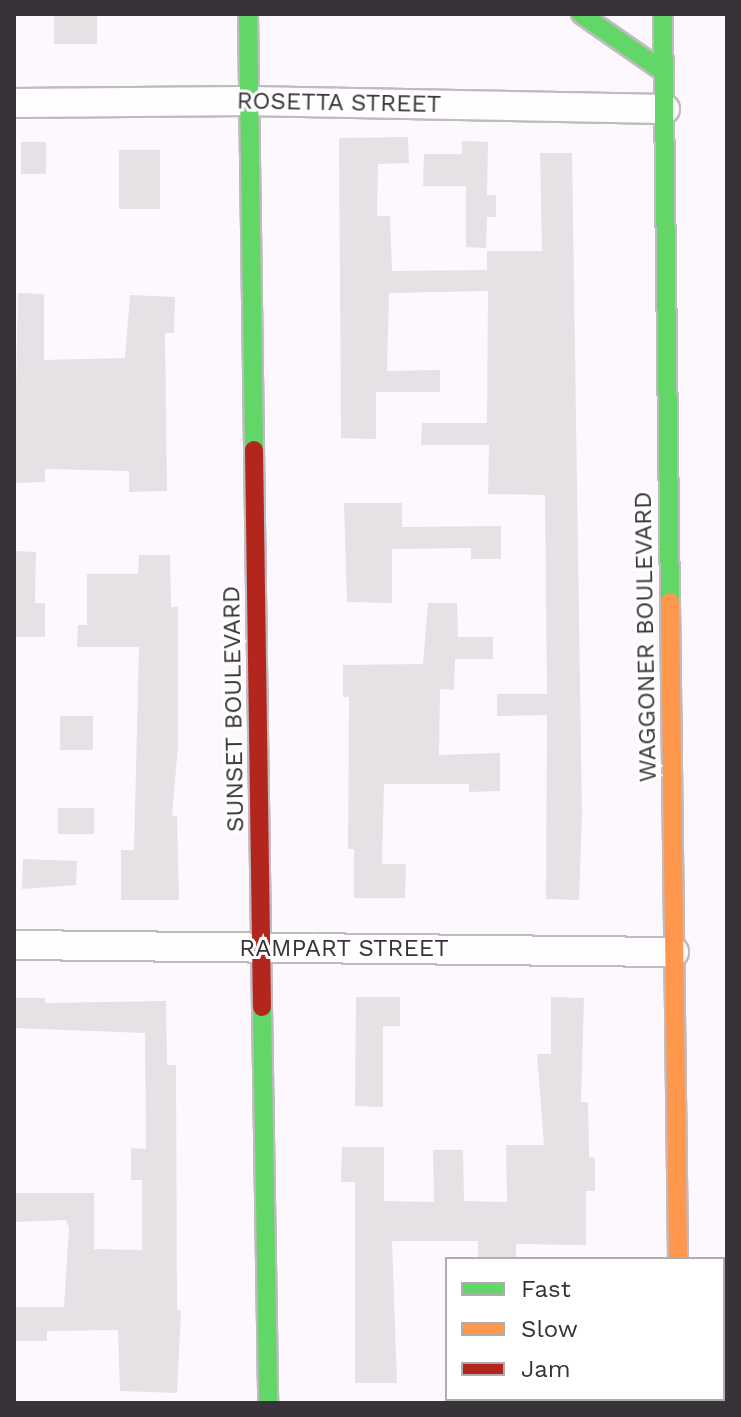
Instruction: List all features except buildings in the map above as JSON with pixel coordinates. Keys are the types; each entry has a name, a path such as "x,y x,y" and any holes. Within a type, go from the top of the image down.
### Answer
{"street":[{"name":"SUNSET BOULEVARD","path":"248,14 268,1403"},
{"path":"581,14 664,72"},
{"name":"WAGGONER BOULEVARD","path":"663,14 678,1257"},
{"name":"ROSETTA STREET","path":"14,103 248,101 665,109"},
{"name":"RAMPART STREET","path":"14,945 674,952"}],"traffic: fast":[{"path":"248,14 254,450"},
{"path":"581,14 664,72"},
{"path":"663,14 670,602"},
{"path":"262,1007 268,1403"}],"traffic: slow":[{"path":"670,602 678,1257"}],"traffic: jam":[{"path":"254,450 262,1007"}]}
